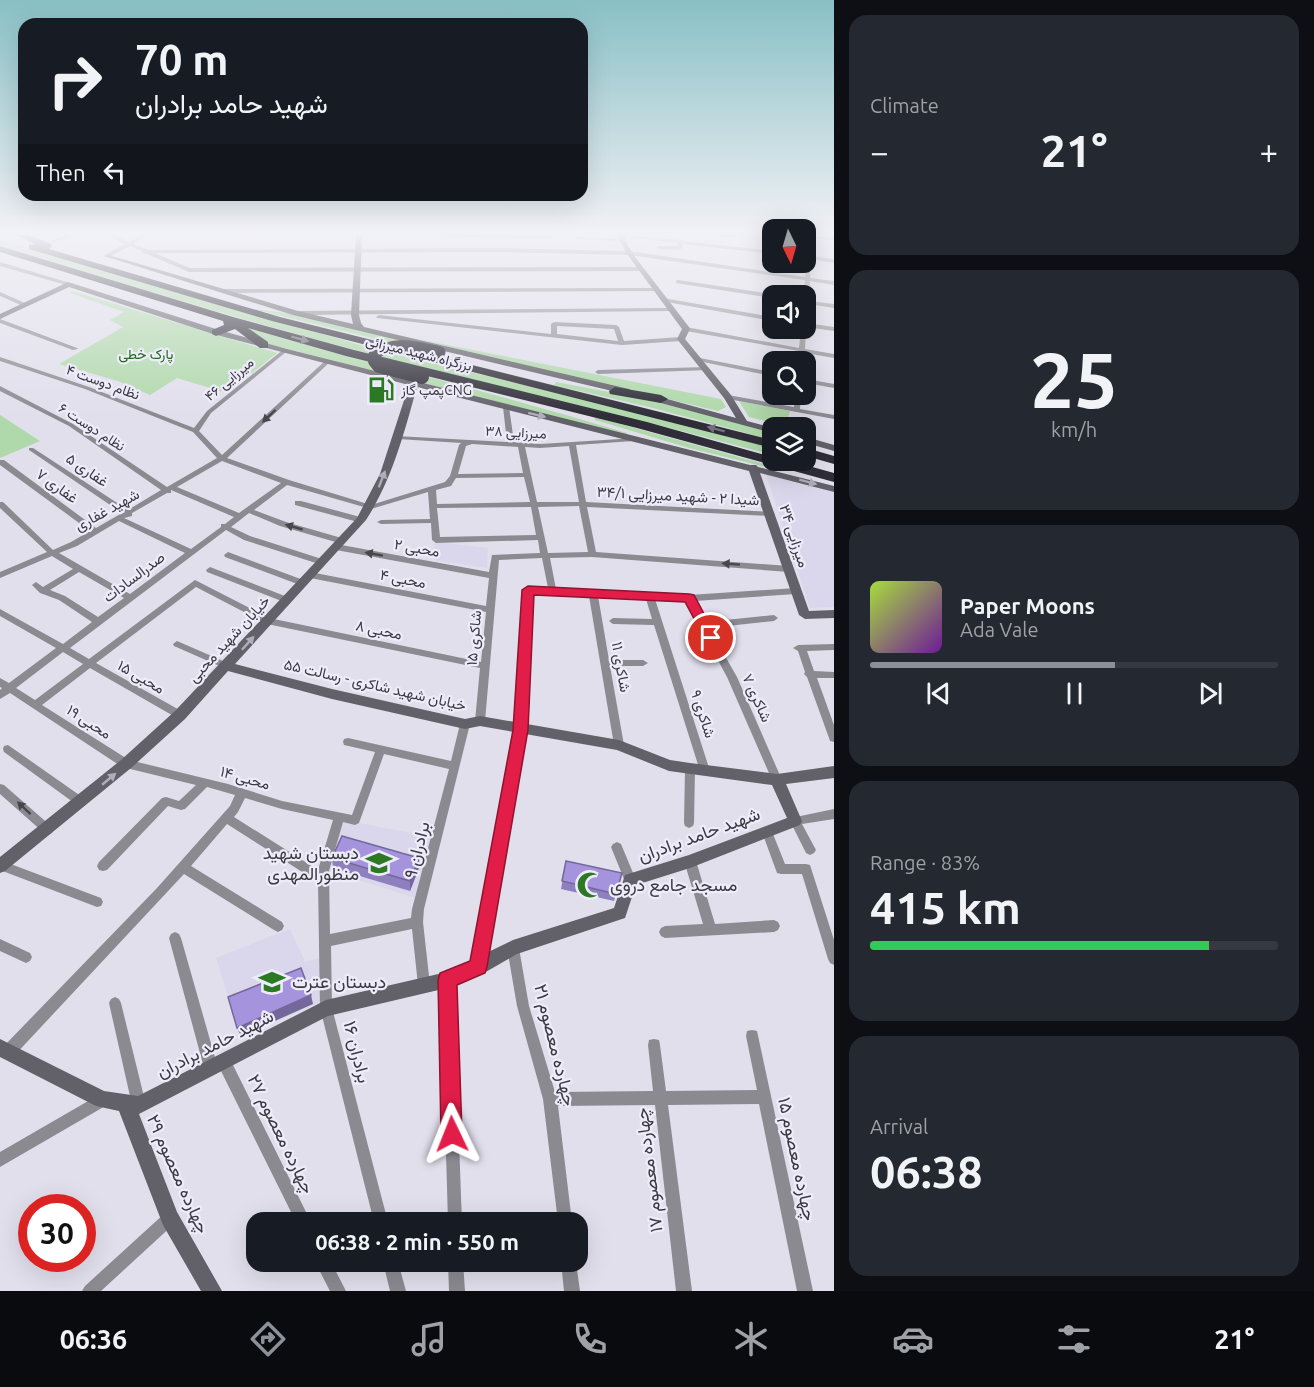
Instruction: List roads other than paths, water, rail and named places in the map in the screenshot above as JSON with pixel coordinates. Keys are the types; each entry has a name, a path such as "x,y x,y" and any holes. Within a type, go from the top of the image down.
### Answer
{"highway":[{"name":"بزرگراه شهید میرزائی","path":"150,295 350,352 642,425 834,478"},
{"name":"بزرگراه شهید میرزائی","path":"215,295 762,441"},
{"path":"222,297 278,308"},
{"path":"216,332 230,327 229,319"},
{"path":"229,319 264,345"},
{"path":"642,425 418,380 379,366 374,360 374,355 380,349 395,345 440,352 556,380 661,399"},
{"path":"554,409 711,456"},
{"path":"816,455 834,460"}],"street":[{"path":"3,295 25,305"},
{"path":"0,319 45,295"},
{"path":"103,295 216,332 284,351 418,380 506,407 711,456 834,489"},
{"path":"217,295 261,295"},
{"path":"357,295 357,324 362,328"},
{"path":"660,295 686,329 834,356"},
{"path":"663,300 762,317"},
{"path":"816,304 834,306"},
{"path":"278,308 661,399 762,427"},
{"path":"298,313 670,310"},
{"path":"342,324 350,322 356,314"},
{"path":"356,314 622,343 681,339"},
{"path":"0,319 75,349"},
{"path":"554,336 554,324 616,327 622,343"},
{"path":"816,328 834,329"},
{"path":"681,339 686,329"},
{"path":"681,339 707,369 744,421"},
{"path":"802,350 803,339"},
{"name":"میرزایی ۴۶","path":"195,431 209,412 284,351"},
{"name":"نظام دوست ۴","path":"0,359 87,388 195,431"},
{"path":"700,360 762,372"},
{"name":"شهید غفاری","path":"4,573 52,554 96,532 221,458 237,446 327,362"},
{"path":"598,372 707,369"},
{"name":"خیابان شهید محبی","path":"0,866 48,830 180,715 361,520 371,507 418,380"},
{"path":"816,383 834,386"},
{"name":"نظام دوست ۶","path":"0,388 71,425 170,490 239,516"},
{"path":"728,397 834,417"},
{"path":"797,405 797,410"},
{"path":"506,407 511,445"},
{"path":"718,415 726,414 734,408"},
{"path":"195,431 221,458 286,482 371,507 448,484 454,476 464,445 472,441"},
{"name":"میرزایی ۳۸","path":"398,437 521,446 572,445 634,439"},
{"path":"816,443 834,448"},
{"path":"572,445 592,554"},
{"path":"521,446 553,592"},
{"name":"غفاری ۵","path":"31,449 129,514"},
{"name":"غفاری ۷","path":"1,462 96,532"},
{"name":"میرزایی ۳۴","path":"753,467 805,615 834,614"},
{"path":"454,476 527,475"},
{"name":"صدرالسادات","path":"0,695 128,597 286,482"},
{"path":"432,490 436,540 541,537"},
{"path":"298,503 361,520"},
{"path":"0,504 52,554 128,597"},
{"name":"شیدا ۲ - شهید میرزایی ۳۴/۱","path":"434,506 583,504 771,514"},
{"name":"محبی ۲","path":"248,510 339,544 494,576"},
{"path":"120,519 190,552"},
{"path":"381,522 434,521"},
{"path":"224,526 263,543 322,561"},
{"path":"544,554 592,554 789,569"},
{"name":"شاکری ۱۵","path":"480,722 495,557 544,554"},
{"name":"محبی ۴","path":"228,555 306,579 490,610"},
{"path":"0,563 4,573"},
{"path":"78,569 39,588 62,598 97,621"},
{"path":"210,570 287,600"},
{"name":"محبی ۸","path":"88,664 195,583 267,621 485,666"},
{"path":"478,967 520,730 528,590 650,598 689,598 796,591"},
{"name":"شاکری ۱۱","path":"593,594 619,745"},
{"name":"شاکری ۹","path":"650,598 705,771"},
{"name":"شاکری ۷","path":"689,598 732,677 777,780"},
{"name":"محبی ۱۵","path":"0,612 180,715"},
{"path":"704,625 774,618"},
{"path":"613,621 658,622"},
{"path":"177,644 227,666"},
{"path":"834,647 800,648 834,738"},
{"path":"605,663 644,663"},
{"path":"36,705 88,664"},
{"name":"خیابان شهید شاکری - رسالت ۵۵","path":"227,666 332,694 465,724 480,722 619,745 669,765 690,769 777,780 834,772"},
{"path":"809,674 834,675"},
{"name":"محبی ۱۹","path":"0,682 126,764"},
{"name":"برادران ۹","path":"424,985 417,922 418,909 465,724"},
{"path":"348,742 455,766"},
{"path":"8,749 81,802"},
{"name":"محبی ۱۴","path":"126,764 242,792 282,805 355,820 381,749"},
{"path":"689,823 690,769"},
{"path":"777,780 810,850"},
{"path":"103,867 166,801 181,806 205,783"},
{"path":"0,788 48,830"},
{"path":"115,1003 132,1105 102,1100 4,1050 183,867 234,809 242,792"},
{"path":"795,821 834,814"},
{"name":"برادران ۱۶","path":"339,817 323,871 326,1008 378,1212"},
{"path":"226,818 323,879"},
{"name":"شهید حامد برادران","path":"132,1105 218,1065 326,1008 447,980 478,967 513,948 620,913 630,880 690,861 795,821"},
{"path":"767,832 781,869 806,869 834,959"},
{"path":"617,847 630,880"},
{"path":"690,861 711,930"},
{"path":"0,866 97,902"},
{"path":"183,867 278,926"},
{"path":"325,941 417,922"},
{"path":"665,932 774,926"},
{"name":"چهارده معصوم ۲۷","path":"175,938 218,1065 299,1212"},
{"path":"0,945 26,957"},
{"name":"چهارده معصوم ۲۱","path":"513,948 523,1006 550,1099 564,1212"},
{"path":"447,980 455,1212"},
{"name":"چهارده معصوم ۱۵","path":"752,1035 805,1291"},
{"name":"چهارده معصوم ۱۷","path":"654,1045 684,1291"},
{"path":"550,1099 765,1097"},
{"path":"0,1160 102,1100"},
{"name":"چهارده معصوم ۲۹","path":"132,1105 170,1218 212,1291"},
{"path":"90,1291 170,1218"},
{"path":"328,1272 338,1291"},
{"path":"393,1272 398,1291"},
{"path":"456,1272 457,1291"},
{"path":"570,1272 572,1291"}],"place":[{"name":"پمپ گازCNG","path":"381,390"},
{"name":"دبستان شهید منظورالمهدی","path":"379,863"},
{"name":"مسجد جامع دروی","path":"590,885"},
{"name":"دبستان عترت","path":"272,982"}],"park label":[{"name":"پارک خطی","path":"146,354"}]}
